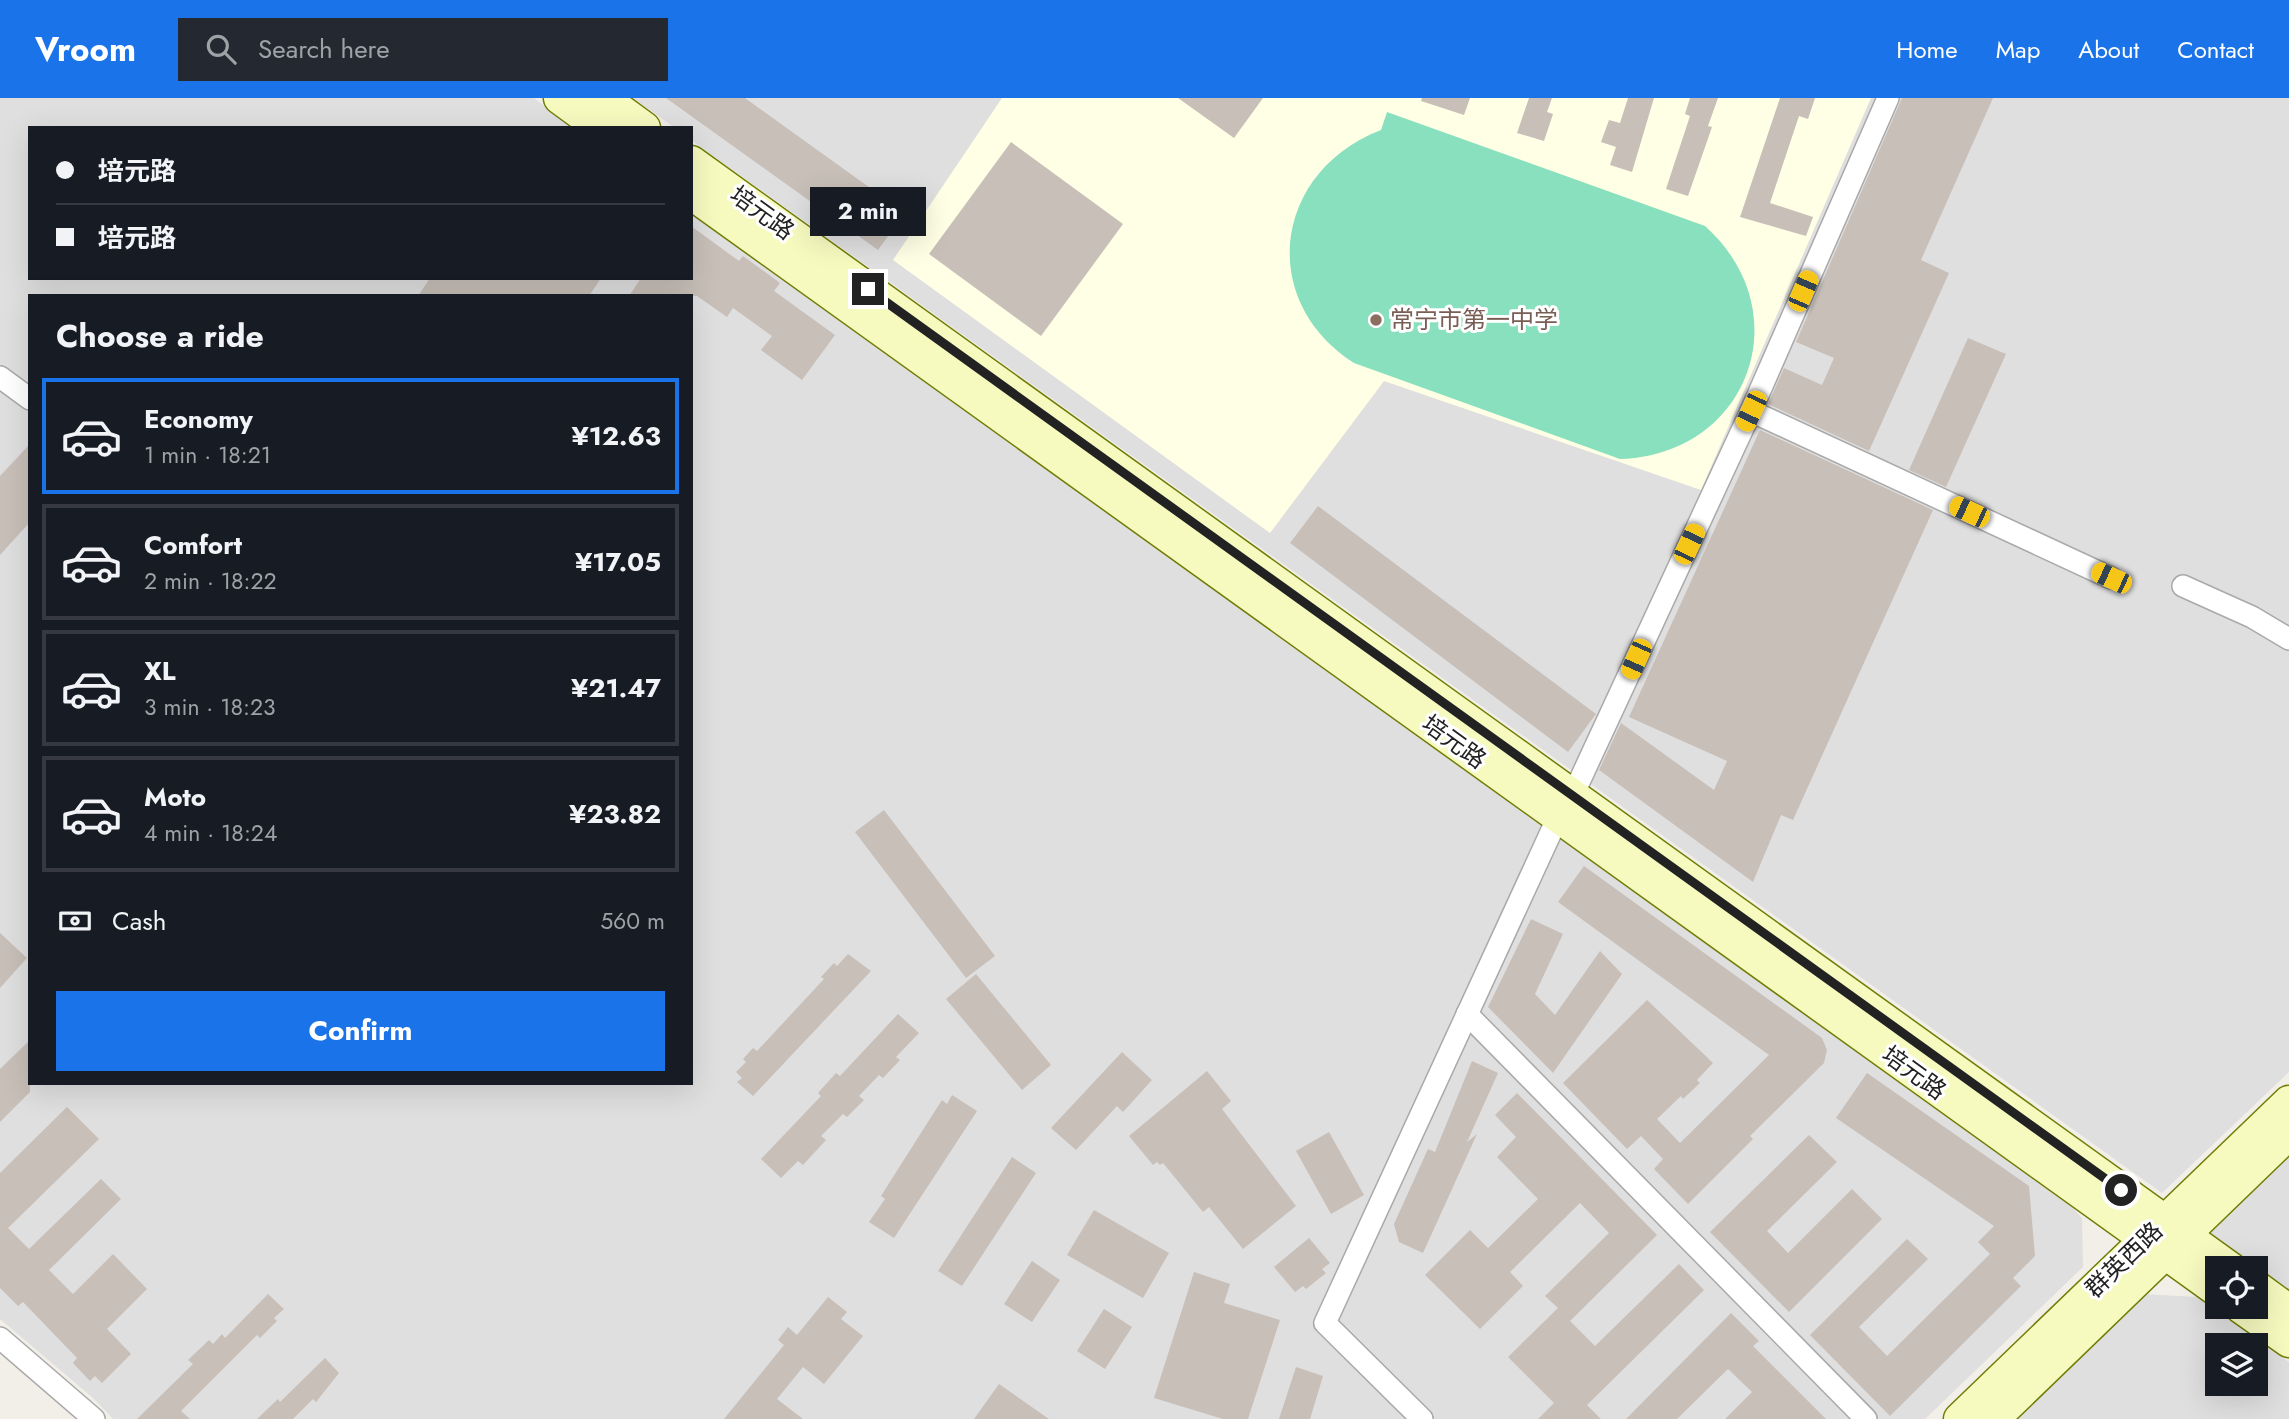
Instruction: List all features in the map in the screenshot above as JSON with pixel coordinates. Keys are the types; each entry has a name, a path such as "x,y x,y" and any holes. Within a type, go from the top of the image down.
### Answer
{"main road":[{"path":"560,98 598,126"},
{"path":"603,98 641,126"},
{"name":"培元路","path":"693,163 1565,807"},
{"name":"培元路","path":"693,194 1565,807 2165,1237 2205,1256"},
{"name":"群英西路","path":"1993,1419 2289,1101"},
{"name":"群英西路","path":"1960,1419 2165,1237 2289,1133"},
{"name":"培元路","path":"2165,1237 2205,1278"},
{"path":"2268,1296 2289,1311"},
{"path":"2258,1319 2289,1341"}],"street":[{"path":"1423,1419 1325,1323 1467,1014 1751,411 1888,98"},
{"path":"0,377 28,398"},
{"path":"1751,411 2111,578"},
{"path":"2183,586 2252,617 2289,639"},
{"path":"1467,1014 1866,1419"},
{"path":"0,1338 94,1419"}],"shaded area":[{"path":"0,98 534,98 572,126 28,126 28,280 693,280 693,212 2057,1191 2082,1218 2083,1267 1925,1419 113,1419 93,1398 0,1319"},
{"path":"633,98 2289,98 2289,1072 2162,1193 693,141 693,126 672,126"},
{"name":"常宁市第一中学","path":"1002,98 1871,98 1701,490 1384,381 1270,533 893,260"},
{"path":"2289,1152 2289,1289 2268,1274 2268,1256 2242,1256 2207,1231"},
{"path":"2142,1294 2198,1297 2205,1302 2205,1319 2229,1319 2248,1333 2205,1333 2205,1396 2268,1396 2268,1347 2289,1362 2289,1419 2014,1419"}],"green space":[{"path":"1387,112 1705,226 1734,261 1750,298 1754,336 1747,373 1729,406 1701,433 1665,451 1620,459 1354,363 1323,337 1302,306 1291,272 1291,238 1300,205 1318,175 1345,149 1381,130"}],"building":[{"path":"666,98 745,98 905,213 878,250"},
{"path":"1178,98 1263,98 1234,138"},
{"path":"1422,98 1470,98 1464,115 1421,101"},
{"path":"1529,98 1552,98 1547,112 1553,114 1544,141 1517,133"},
{"path":"1628,98 1654,98 1632,172 1610,165 1616,147 1601,142 1609,120 1620,123"},
{"path":"1690,98 1718,98 1708,126 1712,127 1688,196 1666,189 1690,116 1685,114"},
{"path":"1780,98 1815,98 1808,119 1799,116 1770,203 1813,217 1806,236 1740,217"},
{"path":"1902,98 1993,98 1921,260 1949,273 1869,451 1768,404 1784,368 1822,385 1834,358 1796,342"},
{"path":"1011,142 1123,224 1041,336 929,254"},
{"path":"693,227 739,261 743,256 780,283 774,291 835,335 802,380 761,350 772,336 733,308 727,317 693,294 630,294 640,280 693,280"},
{"path":"429,280 600,280 590,294 419,294"},
{"path":"1968,338 2006,354 1946,487 1909,470"},
{"path":"1760,430 1933,510 1793,820 1781,815 1753,882 1599,770 1621,723 1714,790 1727,761 1629,717"},
{"path":"28,446 28,524 0,555 0,476"},
{"path":"1318,506 1596,714 1568,752 1290,543"},
{"path":"884,810 995,956 966,978 855,832"},
{"path":"1584,866 1822,1038 1827,1050 1824,1063 1750,1136 1753,1139 1688,1204 1654,1169 1663,1159 1641,1136 1627,1149 1563,1083 1647,1000 1713,1063 1697,1080 1700,1083 1683,1099 1681,1096 1657,1119 1680,1143 1769,1055 1558,902"},
{"path":"1531,919 1563,934 1535,994 1555,1015 1600,951 1622,974 1553,1073 1488,1007"},
{"path":"0,933 27,958 0,988"},
{"path":"848,954 871,971 753,1096 737,1082 742,1078 736,1072 746,1062 743,1059 753,1048 757,1051 824,979 821,977 834,963 837,966"},
{"path":"976,974 1051,1065 1022,1090 946,999"},
{"path":"898,1014 919,1033 896,1057 900,1060 883,1078 879,1075 859,1096 864,1100 847,1117 843,1114 821,1136 826,1140 803,1165 798,1161 781,1178 761,1159 821,1096 818,1093 836,1073 840,1076"},
{"path":"28,1042 30,1092 0,1122 0,1069"},
{"path":"1122,1052 1152,1080 1123,1112 1117,1106 1076,1150 1051,1128"},
{"path":"1472,1061 1498,1073 1467,1142 1477,1134 1423,1253 1399,1242 1394,1224 1428,1149 1435,1152"},
{"path":"1207,1071 1231,1101 1222,1109 1296,1206 1243,1249 1209,1207 1203,1212 1163,1163 1160,1165 1157,1162 1153,1165 1129,1136"},
{"path":"1867,1073 2029,1186 2035,1256 2013,1278 2021,1286 1890,1416 1810,1335 1907,1239 1928,1259 1859,1327 1887,1356 1990,1254 1978,1242 1994,1226 1836,1118"},
{"path":"1517,1093 1657,1235 1570,1321 1595,1346 1679,1264 1704,1290 1587,1405 1601,1419 1538,1419 1554,1403 1508,1357 1558,1308 1545,1296 1609,1233 1580,1203 1510,1272 1523,1286 1480,1329 1425,1275 1470,1230 1488,1248 1538,1199 1497,1157 1516,1137 1495,1115"},
{"path":"952,1095 977,1111 894,1238 869,1222 885,1199 881,1196 942,1100 947,1104"},
{"path":"67,1107 99,1139 8,1228 29,1249 101,1179 121,1199 49,1270 73,1294 113,1254 147,1289 107,1329 131,1354 102,1383 95,1376 90,1381 73,1363 77,1358 23,1302 18,1306 0,1288 0,1173"},
{"path":"1329,1132 1364,1195 1331,1214 1296,1151"},
{"path":"1809,1135 1837,1162 1767,1231 1788,1253 1852,1189 1882,1219 1789,1312 1710,1232"},
{"path":"1012,1157 1036,1173 962,1286 938,1271"},
{"path":"1094,1210 1169,1253 1143,1298 1067,1255"},
{"path":"1309,1238 1330,1263 1322,1269 1326,1273 1306,1289 1303,1286 1295,1292 1274,1267"},
{"path":"1032,1261 1060,1280 1032,1322 1004,1304"},
{"path":"1194,1272 1230,1284 1224,1303 1280,1320 1248,1419 1223,1419 1154,1398"},
{"path":"268,1294 284,1309 274,1318 277,1321 260,1338 257,1335 181,1411 190,1419 137,1419 193,1364 188,1360 209,1340 213,1344 222,1334 225,1338"},
{"path":"828,1297 847,1312 841,1319 863,1336 824,1384 803,1367 777,1399 803,1419 724,1419 784,1345 778,1340 788,1327 797,1335"},
{"path":"1104,1309 1132,1327 1105,1369 1077,1351"},
{"path":"1731,1313 1759,1341 1753,1346 1826,1419 1725,1419 1752,1392 1728,1369 1677,1419 1626,1419"},
{"path":"325,1358 339,1373 316,1402 313,1399 293,1419 257,1419 278,1399 280,1402"},
{"path":"1296,1367 1323,1376 1310,1419 1279,1419"},
{"path":"999,1384 1049,1419 974,1419"}],"place":[{"name":"常宁市第一中学","path":"1376,320"}],"route":[{"path":"868,289 2121,1190"}]}
